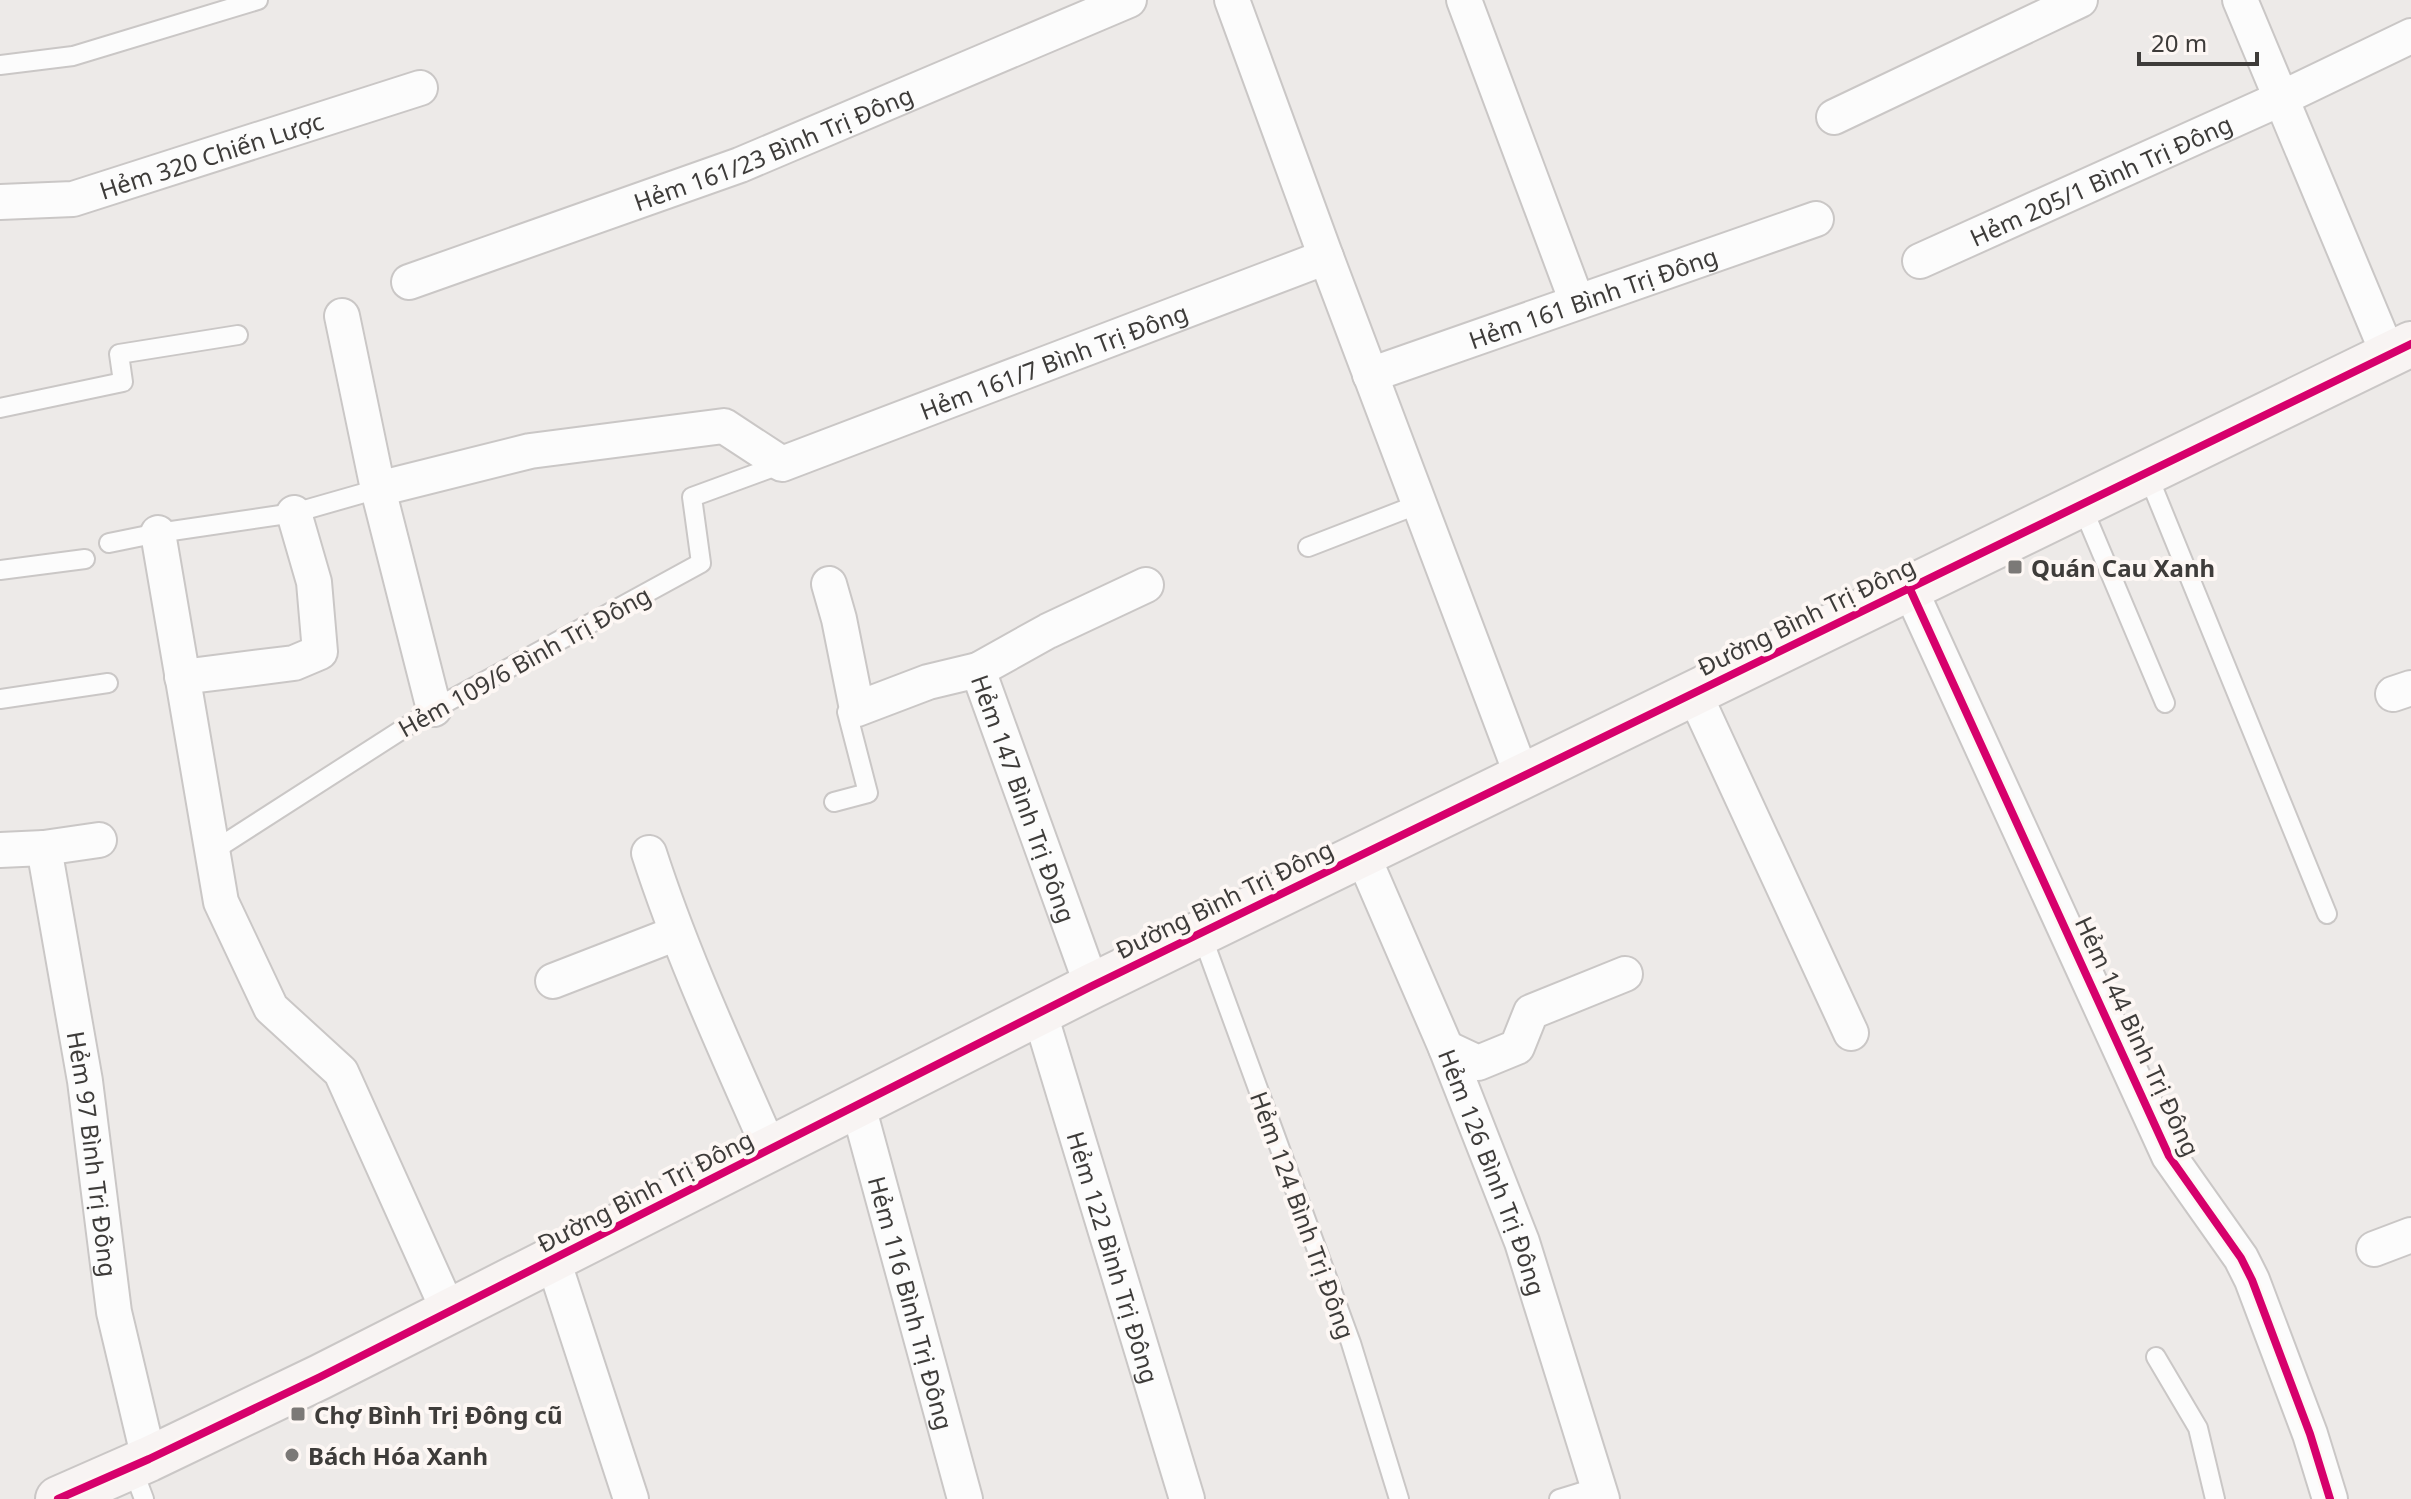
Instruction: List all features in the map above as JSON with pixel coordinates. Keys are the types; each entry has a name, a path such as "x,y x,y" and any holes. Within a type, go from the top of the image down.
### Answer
{"street":[{"name":"Hẻm 161/23 Bình Trị Đông","path":"409,282 740,165 1129,0"},
{"path":"1232,0 1522,776"},
{"path":"1464,0 1577,302"},
{"path":"1834,117 2080,0"},
{"path":"2240,0 2280,99 2399,349"},
{"name":"Hẻm 205/1 Bình Trị Đông","path":"1920,261 2280,99 2411,36"},
{"name":"Hẻm 320 Chiến Lược","path":"0,202 73,199 420,88"},
{"name":"Hẻm 161 Bình Trị Đông","path":"1370,375 1816,219"},
{"name":"Hẻm 161/7 Bình Trị Đông","path":"782,464 1326,257"},
{"path":"342,316 378,489 434,709"},
{"name":"Đường Bình Trị Đông","path":"58,1499 141,1475 449,1312 1092,986 2399,349"},
{"path":"378,489 530,451 724,426 782,464"},
{"path":"182,677 294,663 320,652 314,582 294,513"},
{"path":"158,533 221,902 271,1008 341,1072 449,1312"},
{"path":"829,584 857,709"},
{"path":"978,670 1048,631 1146,585"},
{"name":"Hẻm 144 Bình Trị Đông","path":"1909,587 2169,1156 2241,1258 2252,1280 2310,1434 2330,1499"},
{"name":"Hẻm 147 Bình Trị Đông","path":"857,709 928,682 978,670 1092,986"},
{"path":"1694,693 1851,1033"},
{"path":"0,850 44,848 99,840"},
{"name":"Hẻm 97 Bình Trị Đông","path":"44,848 85,1081 114,1312 141,1475"},
{"path":"649,853 677,933 770,1150"},
{"name":"Hẻm 126 Bình Trị Đông","path":"1362,854 1446,1048 1522,1242 1600,1493"},
{"path":"553,981 677,933"},
{"path":"1446,1048 1478,1063 1517,1047 1531,1012 1625,974"},
{"name":"Hẻm 122 Bình Trị Đông","path":"1040,1014 1187,1499"},
{"name":"Hẻm 116 Bình Trị Đông","path":"858,1106 965,1499"},
{"path":"2374,1249 2411,1235"},
{"path":"553,1260 631,1499"}],"lane":[{"path":"0,65 73,56 258,0"},
{"path":"0,408 123,382 119,354 238,335"},
{"name":"Hẻm 109/6 Bình Trị Đông","path":"213,851 434,709 701,563 692,497 782,464"},
{"path":"2147,473 2327,914"},
{"path":"109,543 294,513 378,489"},
{"path":"1308,547 1419,504"},
{"path":"2081,504 2165,703"},
{"path":"0,570 85,559"},
{"path":"0,699 108,683"},
{"path":"834,802 868,793 847,712 857,709"},
{"name":"Hẻm 124 Bình Trị Đông","path":"1201,933 1351,1343 1399,1499"},
{"path":"2156,1357 2198,1428 2215,1499"},
{"path":"1559,1499 1600,1493"}],"cycle path":[{"path":"58,1499 320,1377 1092,986 2411,344"},
{"path":"1909,587 2169,1156 2241,1258 2252,1280 2310,1434 2330,1499"}],"place":[{"name":"Quán Cau Xanh","path":"2015,567"},
{"name":"Chợ Bình Trị Đông cũ","path":"298,1414"},
{"name":"Bách Hóa Xanh","path":"292,1455"}]}
